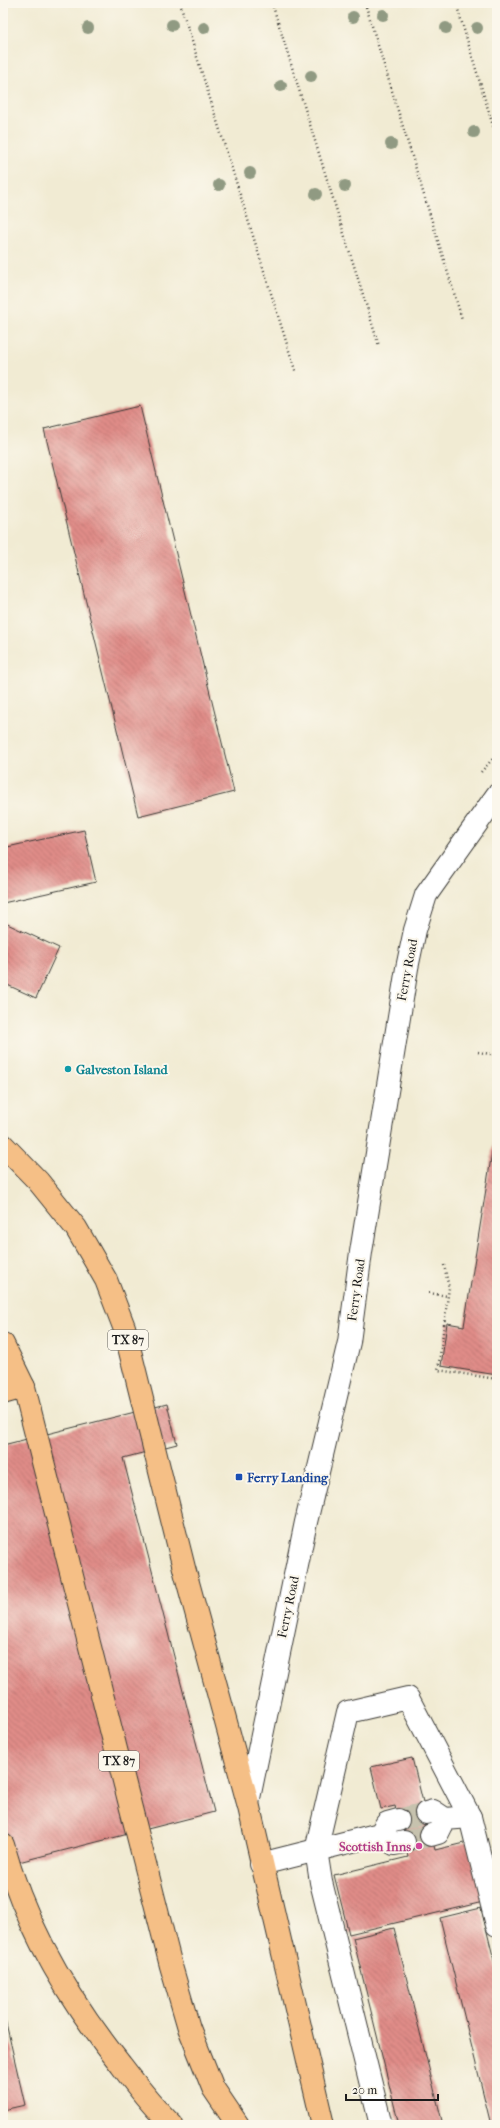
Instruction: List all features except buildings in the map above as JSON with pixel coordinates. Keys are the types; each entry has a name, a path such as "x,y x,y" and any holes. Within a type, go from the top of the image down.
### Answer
{"main road":[{"name":"TX 87","path":"3,1145 38,1181 76,1228 106,1280 118,1309 131,1350 184,1568 248,1803 261,1864 289,1976 321,2122"},
{"name":"TX 87","path":"3,1344 24,1387 187,2021 212,2088 238,2125"},
{"path":"3,1393 24,1387"},
{"path":"3,1845 24,1906 58,1975 109,2050 148,2100 172,2125"}],"lane":[{"name":"Ferry Road","path":"248,1803 306,1522 349,1342 361,1252 404,983 415,930 426,895 497,795"},
{"path":"381,2125 321,1882 316,1850 348,1712 408,1698 470,1817 497,1925"},
{"path":"434,1822 470,1817"},
{"path":"261,1864 380,1834 387,1823 398,1820"},
{"path":"380,1834 394,1844 404,1842"}],"path":[{"path":"180,3 296,373"},
{"path":"272,3 379,346"},
{"path":"365,3 462,319"},
{"path":"456,3 497,139"},
{"path":"478,1052 497,1055"},
{"path":"444,1265 449,1288 438,1370 497,1379"},
{"path":"429,1293 448,1296"}],"tunnel":[{"path":"398,1820 426,1813"},
{"path":"404,1842 431,1835"}],"place":[{"name":"Galveston Island","path":"68,1069"},
{"name":"Ferry Landing","path":"239,1477"},
{"name":"Scottish Inns","path":"419,1846"}]}
